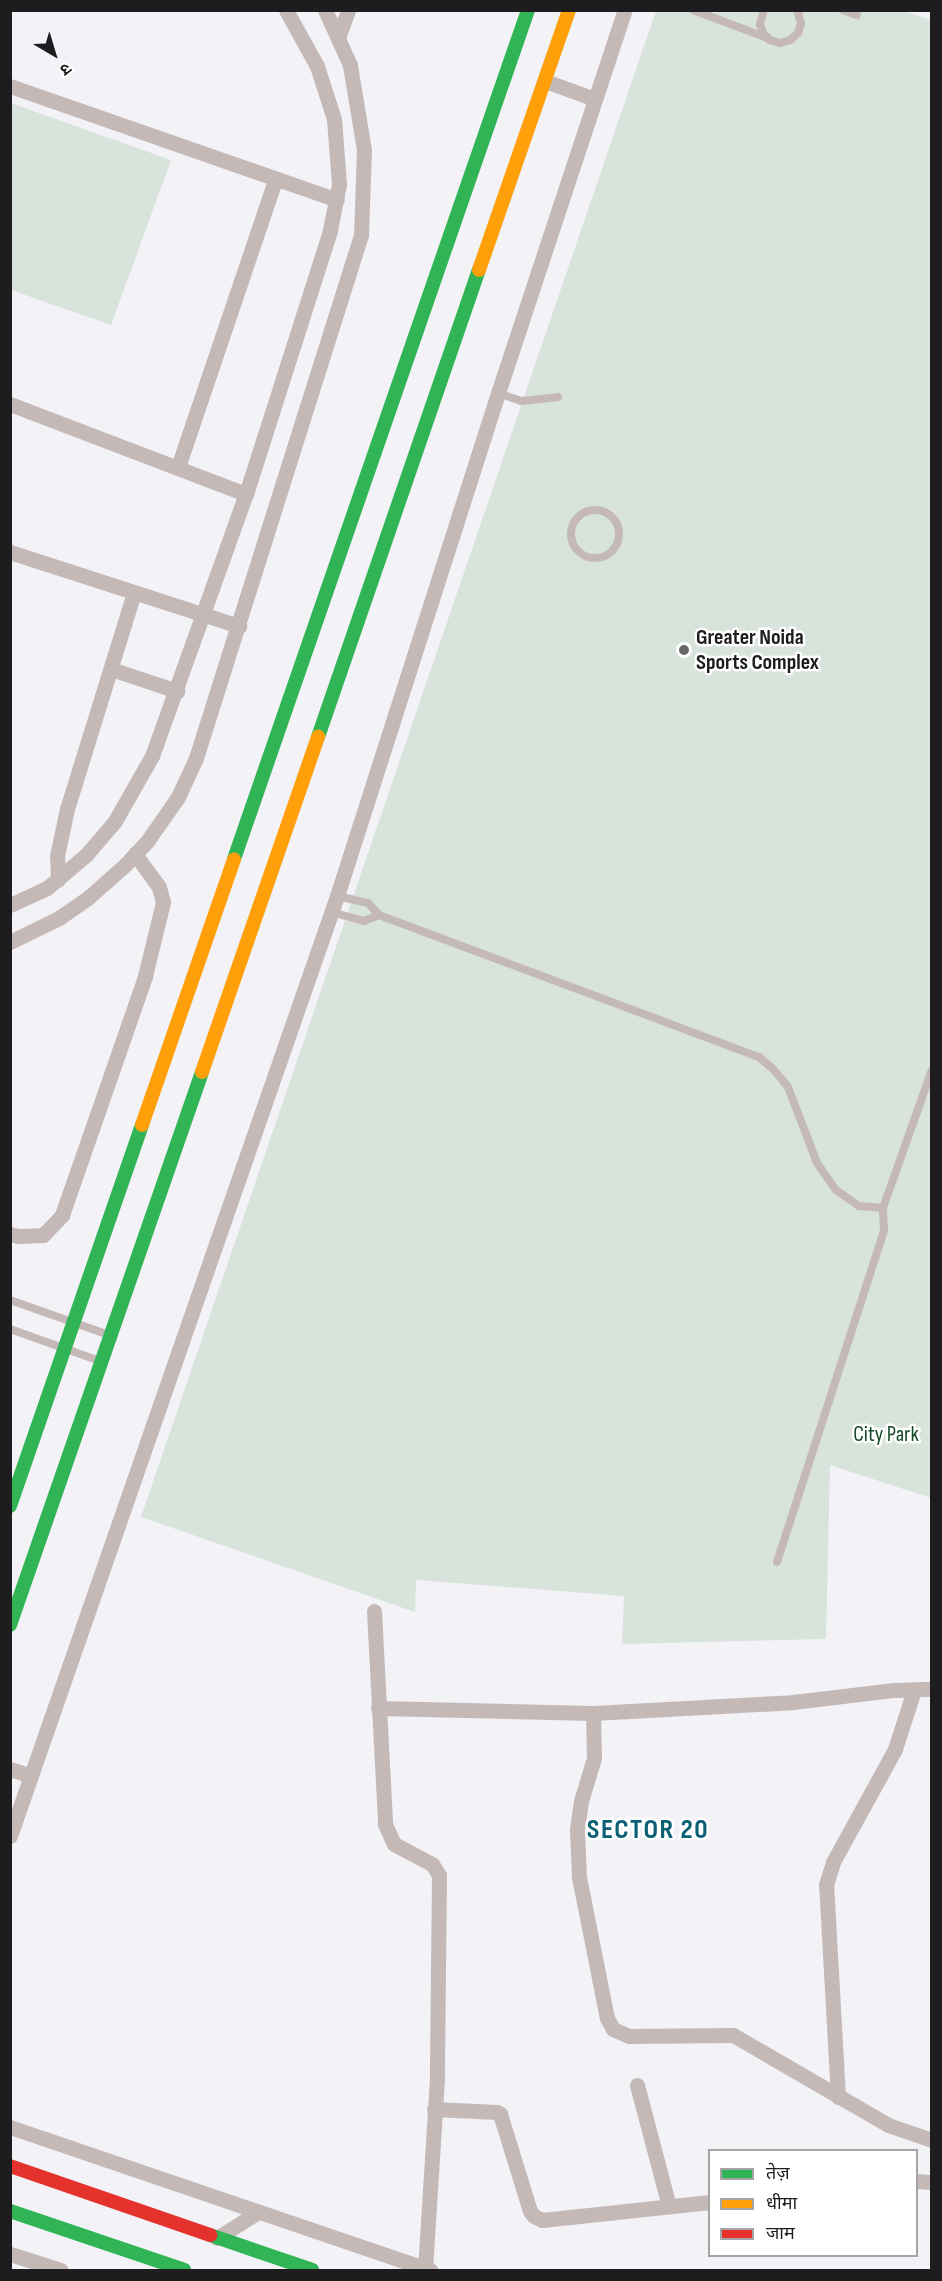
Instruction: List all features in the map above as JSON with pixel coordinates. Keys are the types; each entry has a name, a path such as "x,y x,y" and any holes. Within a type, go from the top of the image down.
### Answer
{"street":[{"path":"10,905 26,900 58,880 86,855 115,821 152,756 246,494 330,230 339,183 334,119 317,66 286,10"},
{"path":"10,942 59,918 89,897 135,854 178,797 196,758 361,235 364,202 364,150 350,65 325,10"},
{"path":"338,38 348,10"},
{"path":"10,1506 528,10"},
{"path":"10,1625 569,10"},
{"path":"10,1836 332,912 498,393 625,10"},
{"path":"544,81 595,99"},
{"path":"10,86 275,181 337,200"},
{"path":"178,467 275,181"},
{"path":"10,404 246,494"},
{"path":"10,552 239,626"},
{"path":"58,880 60,838 134,593"},
{"path":"111,669 177,691"},
{"path":"10,1234 18,1236 43,1234 62,1215 145,976 163,902 159,887 135,854"},
{"path":"10,2127 428,2270 439,1875 432,1864 400,1850 390,1838 386,1824 374,1611"},
{"path":"378,1708 593,1713 793,1702 894,1689 932,1689"},
{"path":"838,2097 826,1885 833,1862 895,1749 914,1690"},
{"path":"593,1713 594,1758 581,1801 577,1830 579,1876 607,2018 613,2029 629,2036 733,2035 838,2097 902,2131 932,2140"},
{"path":"10,1769 31,1776"},
{"path":"637,2085 669,2206"},
{"path":"434,2109 500,2114 530,2211 538,2218 708,2202"},
{"path":"10,2166 312,2271"},
{"path":"10,2211 184,2271"},
{"path":"217,2238 258,2212"},
{"path":"10,2254 61,2271"}],"lane":[{"path":"693,10 780,43 794,37 801,23 797,10"},
{"path":"764,10 760,24 768,39"},
{"path":"843,10 857,15"},
{"path":"498,393 521,401 558,397"},
{"path":"600,510 614,519 619,534 608,554 601,557 586,556 574,546 571,532 573,524 584,512 600,510"},
{"path":"337,896 368,903 379,915 759,1057 788,1087 818,1163 836,1190 859,1206 883,1208"},
{"path":"332,912 364,921 379,915"},
{"path":"777,1562 884,1230 883,1208 932,1070"},
{"path":"10,1300 110,1336"},
{"path":"10,1329 101,1362"}],"green space":[{"name":"Greater Noida Sports Complex","path":"902,10 931,20 931,1498 830,1465 826,1639 622,1644 624,1596 416,1580 415,1612 141,1517 656,11"},
{"path":"11,103 171,160 111,325 11,290"}],"traffic: fast":[{"path":"234,859 528,10"},
{"path":"318,737 479,270"},
{"path":"10,1625 202,1072"},
{"path":"10,1506 142,1125"},
{"path":"10,2211 184,2270"},
{"path":"210,2235 312,2270"}],"traffic: slow":[{"path":"479,270 569,10"},
{"path":"202,1072 318,737"},
{"path":"142,1125 234,859"}],"traffic: jam":[{"path":"10,2166 210,2235"}],"place":[{"name":"Greater Noida Sports Complex","path":"684,650"}],"district":[{"name":"SECTOR 20","path":"648,1830"}],"park label":[{"name":"City Park","path":"886,1435"}]}
